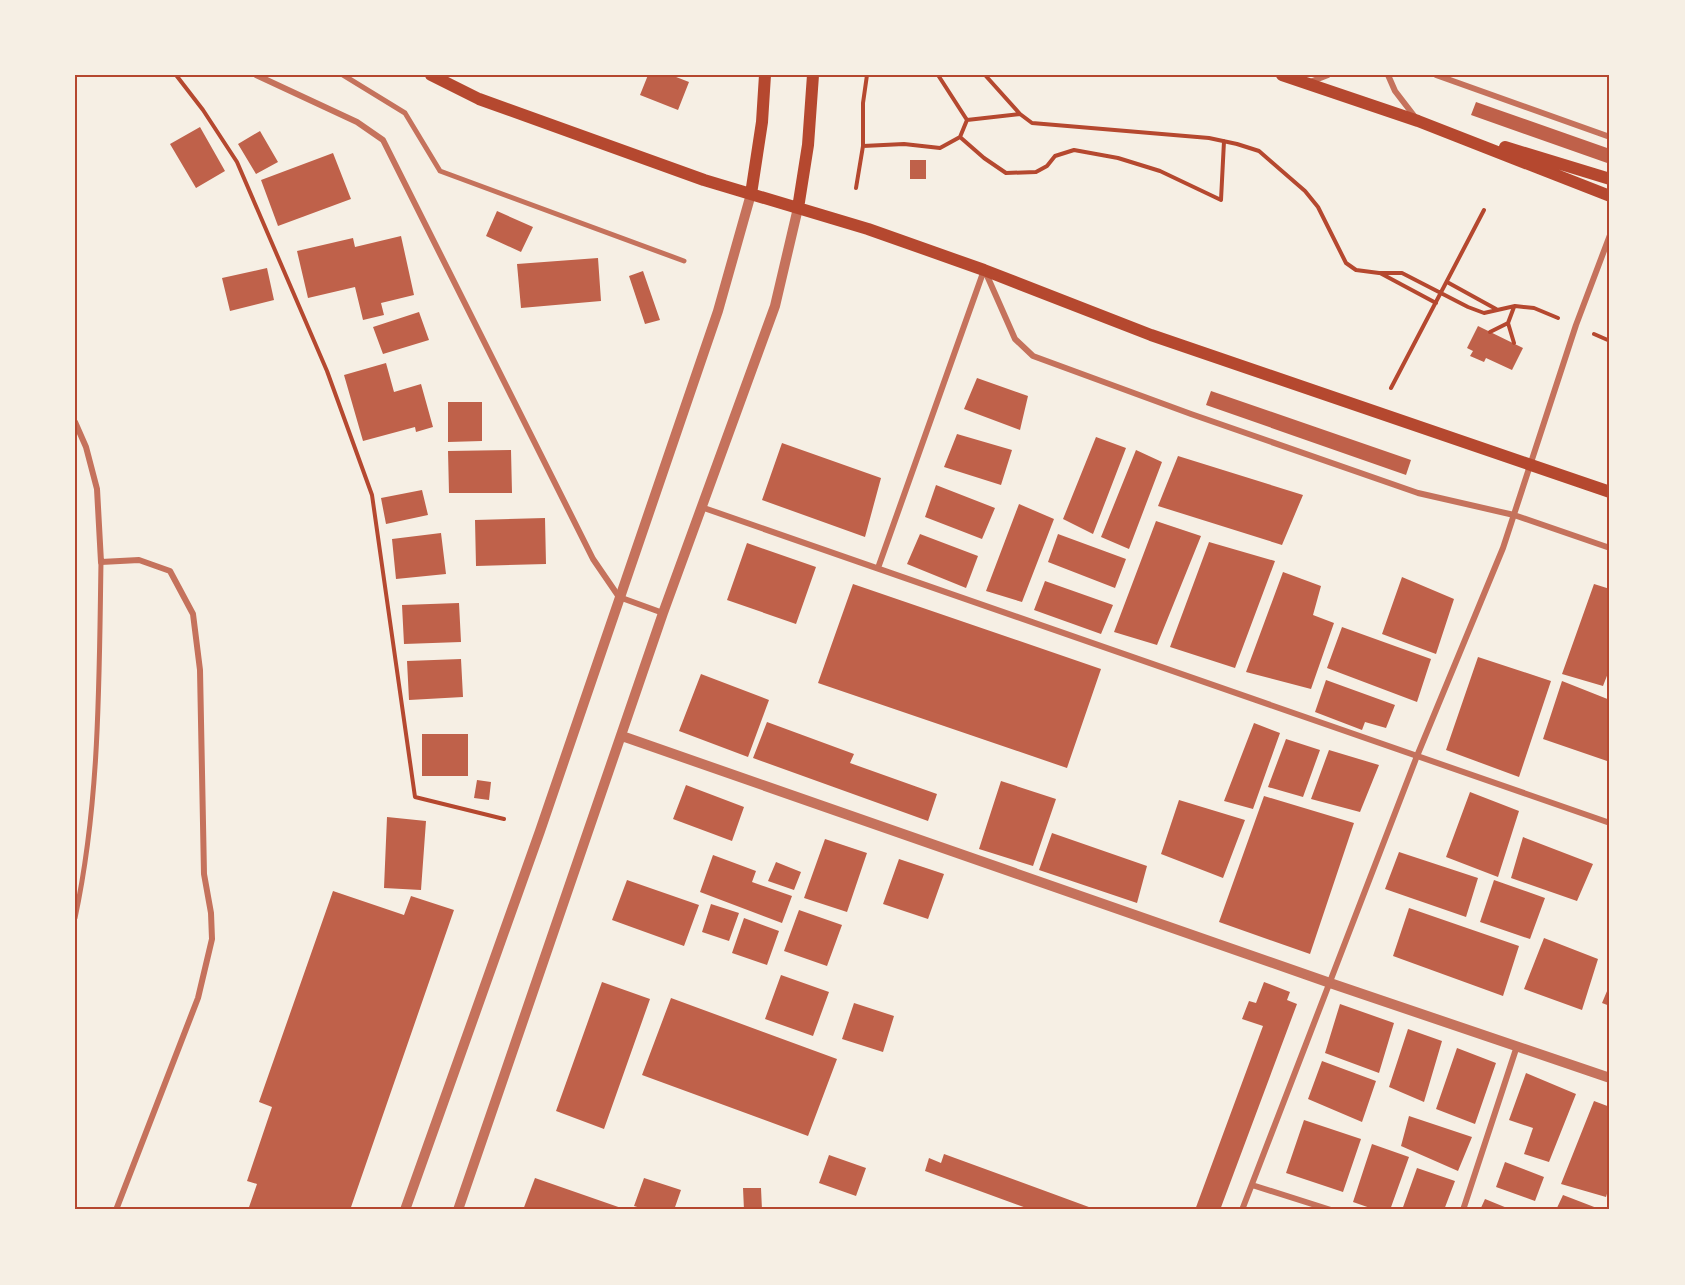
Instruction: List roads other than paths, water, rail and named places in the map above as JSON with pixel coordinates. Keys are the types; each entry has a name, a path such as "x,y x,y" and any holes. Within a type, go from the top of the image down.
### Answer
{"main road":[{"path":"431,75 479,99 704,180 868,229 984,270 1151,335 1610,492"},
{"path":"751,194 762,122 765,75"},
{"path":"798,208 808,145 813,75"},
{"path":"1282,75 1418,121 1610,180"},
{"path":"1418,121 1610,196"}],"street":[{"path":"256,75 357,122 383,140 593,559 619,597 663,613"},
{"path":"343,75 405,113 440,171 684,261"},
{"path":"1307,84 1328,75"},
{"path":"1388,75 1395,91 1418,121"},
{"path":"1436,75 1610,136"},
{"path":"405,1210 540,831 718,310 751,194"},
{"path":"458,1210 663,613 775,306 798,208"},
{"path":"1242,1210 1417,756 1503,548 1576,325 1610,235"},
{"path":"984,270 1015,339 1033,356 1418,493 1514,514 1610,548"},
{"path":"878,568 984,270"},
{"path":"75,422 86,447 97,489 101,562 99,683 93,784 85,872 75,918"},
{"path":"701,507 1610,824"},
{"path":"101,562 139,560 170,571 193,614 200,670 204,874 211,913 212,939 198,998 116,1210"},
{"path":"622,736 1610,1078"},
{"path":"1463,1210 1517,1046"},
{"path":"1252,1185 1331,1210"}]}
